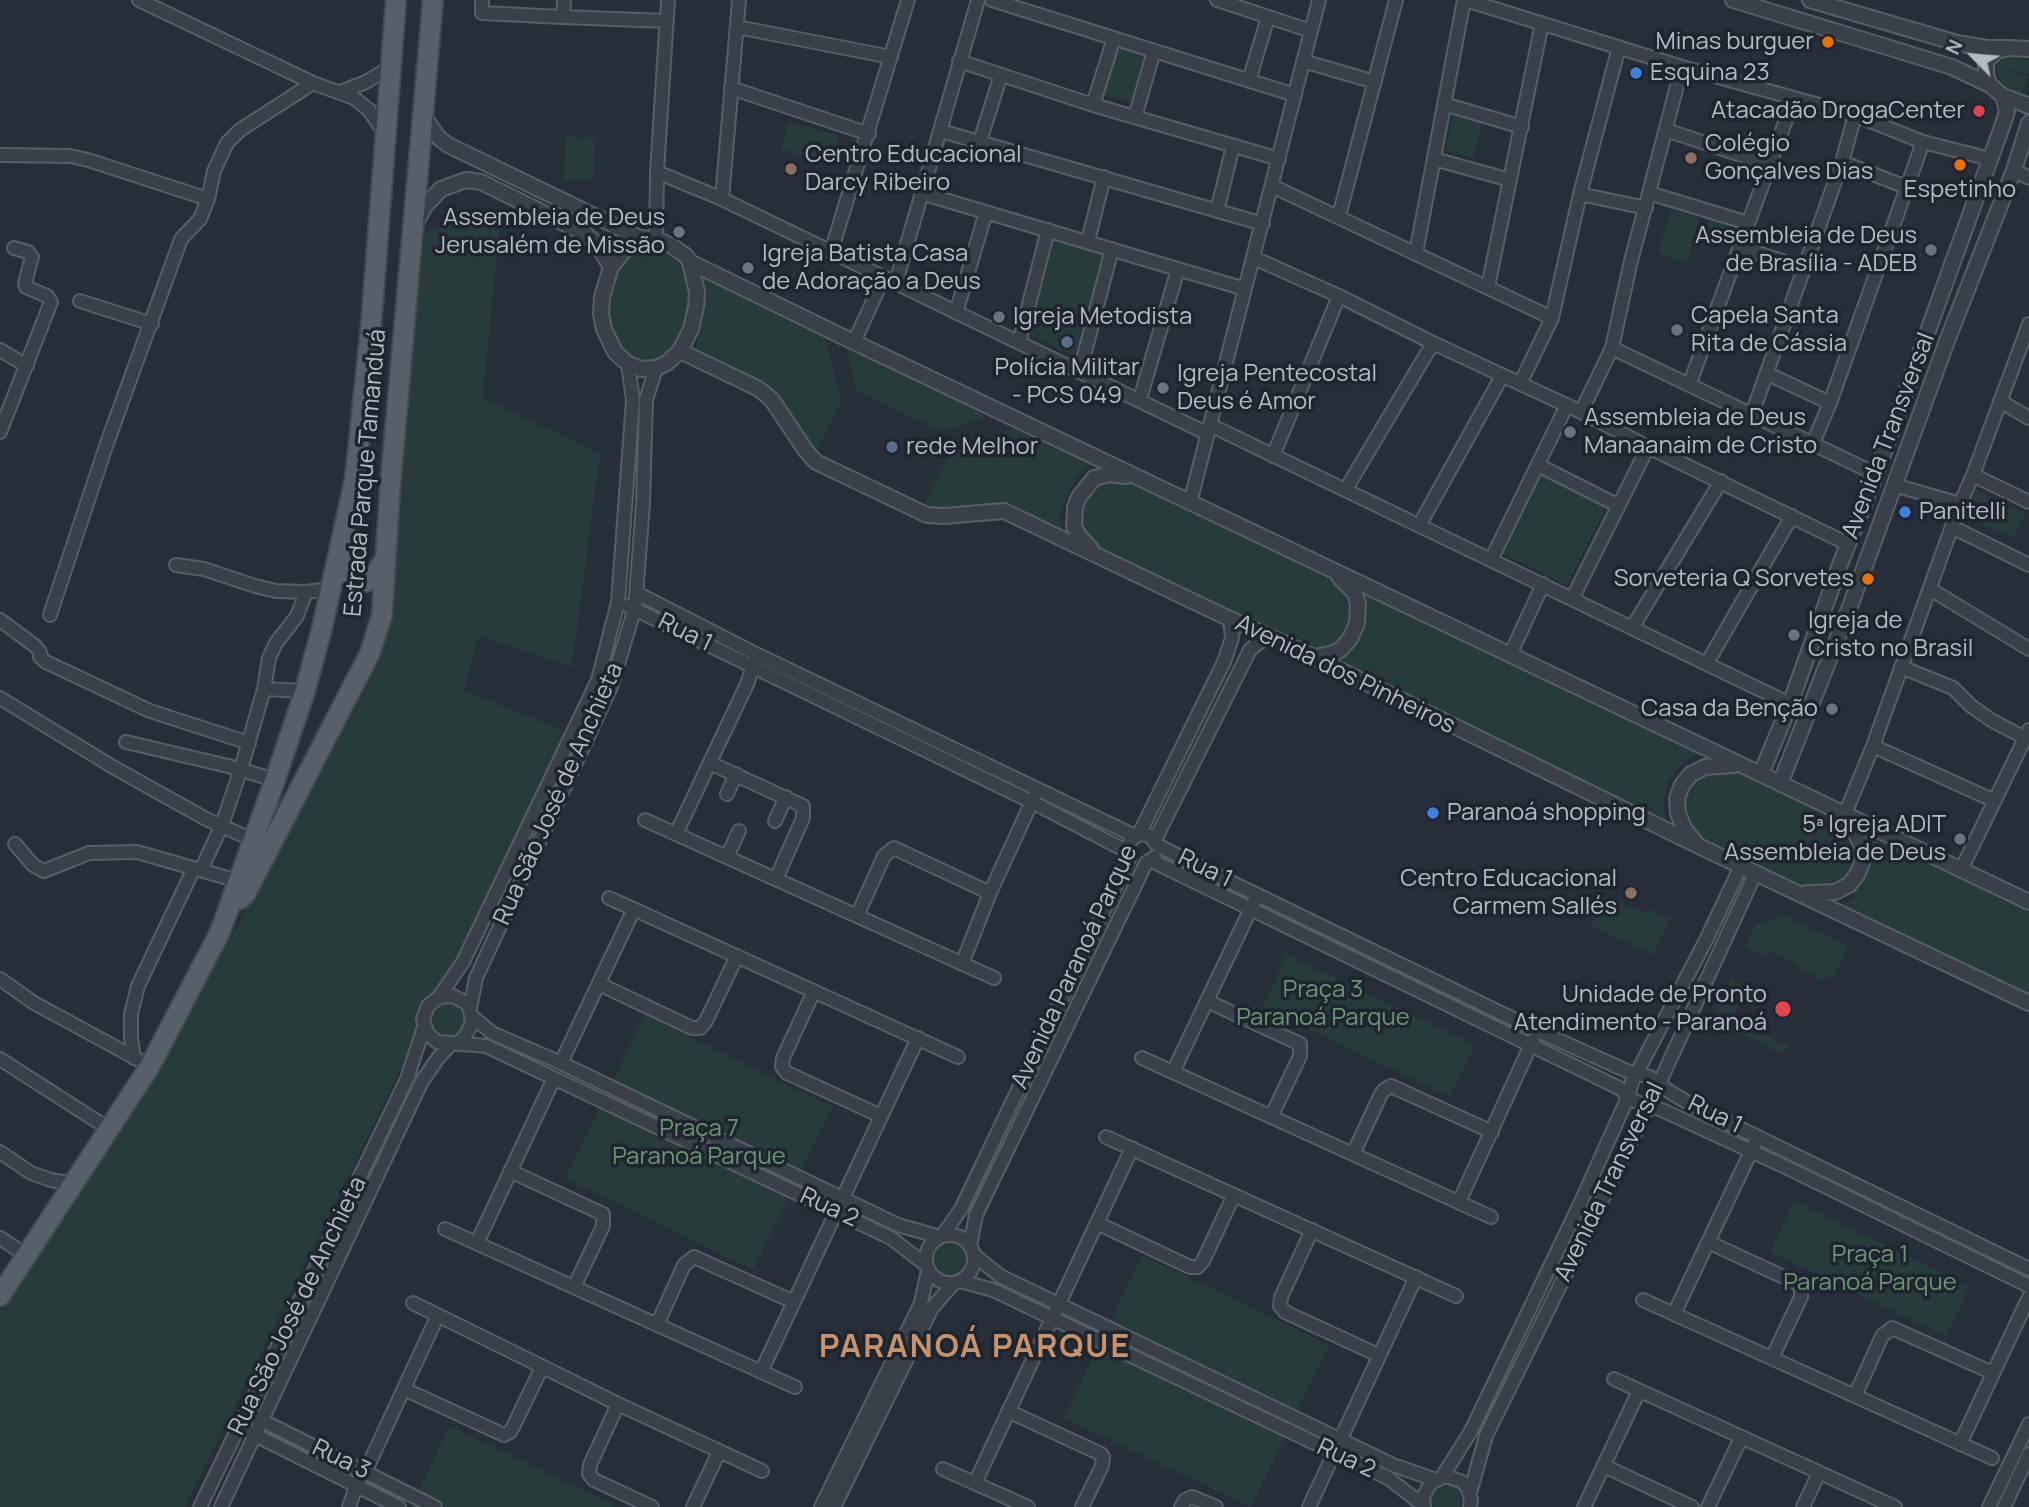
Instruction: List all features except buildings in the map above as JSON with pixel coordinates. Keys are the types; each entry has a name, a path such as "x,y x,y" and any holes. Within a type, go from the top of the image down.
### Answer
{"main road":[{"name":"Estrada Parque Tamanduá","path":"228,913 305,691 355,479 371,326 396,0"},
{"name":"Estrada Parque Tamanduá","path":"0,1296 109,1129 142,1062 228,913 246,893 370,653 382,615 433,0"},
{"path":"340,551 344,570 352,579 365,582 373,578 386,558"}],"street":[{"path":"139,0 313,83 354,98 369,110 387,137"},
{"path":"482,0 482,13 667,22"},
{"path":"563,18 564,0"},
{"path":"656,239 657,172 668,0"},
{"path":"722,199 739,0"},
{"path":"831,252 908,0"},
{"path":"854,342 890,280 941,131 978,0"},
{"path":"992,0 1024,5 1114,38 1295,95"},
{"path":"1217,0 1311,31"},
{"path":"1190,503 1319,0"},
{"path":"1339,216 1396,0"},
{"path":"1416,253 1465,0 1682,67 1856,115 1923,142 1990,159"},
{"path":"1733,0 1952,67 1990,85 2003,96 2029,106"},
{"path":"1810,0 1957,43 1987,48 2028,46"},
{"path":"1249,81 1268,18"},
{"path":"1488,287 1542,23"},
{"path":"737,27 891,57"},
{"path":"1093,105 1114,38"},
{"path":"1990,85 1986,75 1986,61 1997,51 2008,48"},
{"path":"1520,384 1552,318 1580,194 1624,49"},
{"path":"1135,117 1154,51"},
{"path":"959,61 1093,105 1279,159"},
{"path":"1303,61 1374,82"},
{"path":"340,92 366,82 384,71 391,63"},
{"path":"1581,412 1612,348 1630,265 1682,67"},
{"path":"980,141 1001,75"},
{"path":"50,615 106,446 181,239 200,219 214,171 227,143 240,130 313,83"},
{"path":"731,88 869,134"},
{"name":"Avenida Transversal","path":"1761,775 1876,474 1990,159 2007,111 2003,96"},
{"path":"1690,383 1794,98"},
{"path":"424,104 426,120 439,138 506,175 640,237 656,239 672,246 690,261 854,342 1961,870 2028,899"},
{"path":"1444,104 1522,127"},
{"path":"1752,414 1842,162 1856,115"},
{"name":"Avenida Transversal","path":"1780,783 1851,604 1958,311 2014,170 2029,123"},
{"path":"1666,130 1770,165"},
{"path":"941,131 1263,224"},
{"path":"1813,443 1830,403 1923,142"},
{"path":"1217,211 1233,146"},
{"path":"0,155 70,156 208,199"},
{"path":"1434,159 1510,180"},
{"path":"1842,162 1906,187"},
{"path":"2014,170 2029,178"},
{"path":"657,172 722,199 1018,343 1346,489 1790,704"},
{"path":"1088,242 1104,177"},
{"path":"412,230 425,206 441,189 466,180 481,182 584,233 597,244 611,267"},
{"path":"1272,186 1552,318"},
{"path":"921,193 1245,289"},
{"path":"1649,193 1748,223"},
{"path":"1580,194 1646,208"},
{"path":"956,313 986,212"},
{"path":"1018,343 1048,230"},
{"path":"640,237 623,251 611,267 602,297 604,329 615,352 628,364 642,369 656,368 667,363 680,351 691,329 696,307 690,261"},
{"path":"1739,247 1804,268"},
{"path":"0,432 51,302 47,296 26,286 32,257 28,252 14,248"},
{"path":"1080,371 1112,249"},
{"path":"1254,258 1567,405 1647,447 1848,544"},
{"path":"1140,399 1178,269"},
{"path":"1947,277 1948,283 1954,287 1961,288 1970,283"},
{"path":"1273,456 1339,296"},
{"path":"1938,304 1948,300 1958,311"},
{"path":"80,301 152,324"},
{"path":"1845,814 1873,746 1960,504 2029,324"},
{"path":"1346,489 1433,343"},
{"path":"1612,348 1876,474"},
{"path":"0,350 27,366"},
{"name":"Avenida dos Pinheiros","path":"680,351 759,389 772,400 816,462 927,515 1004,511 1268,635 1700,847 2029,1003"},
{"name":"Rua São José de Anchieta","path":"200,1507 407,1079 428,1006 439,997 463,962 598,680 618,601 633,400 628,364"},
{"name":"Rua São José de Anchieta","path":"221,1507 421,1083 438,1058 469,1032 476,978 611,687 635,608 646,400 656,368"},
{"path":"1768,374 1830,403"},
{"path":"1420,524 1502,376"},
{"path":"2000,401 2029,418"},
{"path":"1491,559 1567,405"},
{"path":"1573,597 1647,447"},
{"path":"1538,465 1617,505"},
{"path":"1097,555 1074,527 1075,507 1079,496 1094,478 1110,474 1138,478"},
{"path":"1973,475 2029,502"},
{"path":"1632,628 1721,481"},
{"path":"1894,485 1960,504"},
{"path":"1707,663 1792,516"},
{"path":"1952,527 2029,565"},
{"path":"1841,562 1842,576 1851,581 1856,580 1862,570"},
{"path":"176,565 204,569 276,591 306,592 330,589"},
{"path":"1299,650 1314,657 1330,654 1339,650 1350,639 1357,623 1358,604 1355,593 1334,571"},
{"path":"1510,655 1543,584"},
{"path":"1930,589 2029,649"},
{"path":"1828,598 1837,591 1844,594 1851,604"},
{"path":"142,1062 131,1037 131,1014 138,986 222,825 249,743 264,689 269,658 276,643 297,616 306,592"},
{"name":"Rua 1","path":"637,593 755,660 1129,854 1136,862 1149,862 1251,908 1619,1087 1628,1097 1752,1151 2029,1286"},
{"name":"Rua 1","path":"618,601 755,660 1137,835 1145,834 1156,843 1258,895 1538,1031 1627,1071 1638,1073 1692,1105 2029,1269"},
{"name":"Avenida Paranoá Parque","path":"821,1507 921,1303 927,1268 926,1252 934,1240 941,1237 961,1209 1129,854 1128,846 1137,835 1224,662 1232,638 1230,619"},
{"path":"0,620 35,646 40,657 46,662 150,711 249,743"},
{"name":"Avenida Paranoá Parque","path":"1156,843 1250,650 1268,635"},
{"path":"676,834 747,684 755,660"},
{"path":"1901,667 1953,688 1971,706 1991,720 2027,734 1961,870"},
{"path":"264,689 305,691"},
{"path":"0,698 113,767 206,819 253,839"},
{"path":"126,742 241,769 275,780"},
{"path":"1873,746 1994,801"},
{"path":"710,763 803,806 805,813 776,879"},
{"path":"1700,847 1685,828 1678,813 1677,799 1682,785 1691,774 1705,767 1719,764 1742,765"},
{"path":"727,794 736,774"},
{"path":"962,964 990,893 1038,789"},
{"path":"775,821 786,797"},
{"path":"1799,893 1835,892 1849,885 1858,873 1863,860 1862,845 1845,814"},
{"path":"645,820 995,978"},
{"path":"727,857 739,831"},
{"path":"1149,862 1156,856 1156,843"},
{"path":"15,844 33,865 44,872 89,853 137,852 238,881"},
{"path":"857,916 884,856 894,848 990,893"},
{"name":"Avenida Paranoá Parque","path":"834,1507 932,1308 971,1270 976,1215 1149,862"},
{"name":"Avenida Transversal","path":"1424,1506 1426,1490 1439,1478 1471,1431 1580,1204 1628,1097 1632,1082 1741,866"},
{"name":"Avenida Transversal","path":"1474,1502 1486,1436 1648,1106 1756,872"},
{"path":"1173,1072 1258,895"},
{"path":"609,898 958,1056"},
{"path":"477,1243 551,1077 599,985 634,909"},
{"path":"599,985 692,1028 700,1028 706,1021 737,956"},
{"path":"0,979 34,1003 142,1062"},
{"path":"814,991 783,1058 784,1070 881,1116"},
{"path":"439,997 460,998 471,1012"},
{"path":"1207,1001 1300,1044 1300,1056 1271,1117"},
{"name":"Rua 2","path":"471,1012 492,1033 559,1062 898,1225 941,1237"},
{"path":"424,1027 437,1042 455,1043"},
{"path":"1459,1202 1538,1031"},
{"path":"761,1372 918,1038"},
{"name":"Rua 2","path":"455,1043 486,1046 837,1212 891,1238 927,1268"},
{"path":"1142,1058 1491,1217"},
{"path":"0,1059 109,1129"},
{"path":"1353,1154 1381,1094 1391,1086 1492,1132"},
{"path":"1674,1314 1758,1136"},
{"path":"1107,1137 1456,1296"},
{"path":"975,1483 1132,1149"},
{"path":"0,1152 31,1172 51,1180 74,1184"},
{"path":"510,1171 603,1214 603,1226 574,1287"},
{"path":"1097,1223 1194,1268 1203,1261 1234,1195"},
{"path":"445,1228 794,1387"},
{"path":"1312,1230 1281,1297 1282,1309 1378,1355"},
{"path":"941,1237 961,1237 972,1250"},
{"path":"0,1238 27,1256"},
{"path":"1708,1242 1798,1283 1803,1289 1772,1358"},
{"name":"Rua 2","path":"972,1250 1000,1276 1393,1465 1439,1478"},
{"path":"657,1325 684,1265 694,1257 794,1302"},
{"path":"927,1268 939,1281 957,1282"},
{"path":"1309,1507 1416,1277"},
{"name":"Rua 2","path":"957,1282 993,1290 1388,1478 1424,1506"},
{"path":"1960,1444 2029,1297"},
{"path":"1643,1300 1992,1458"},
{"path":"413,1303 762,1471"},
{"path":"349,1507 356,1486 368,1466 438,1315"},
{"path":"1855,1396 1882,1336 1892,1328 1993,1373"},
{"path":"404,1389 503,1435 513,1427 542,1367"},
{"path":"1614,1380 1895,1507"},
{"path":"1584,1507 1639,1391"},
{"path":"618,1404 590,1465 589,1474 594,1480 652,1507"},
{"path":"1009,1411 1101,1454 1102,1466 1082,1507"},
{"name":"Rua 3","path":"246,1413 435,1507"},
{"path":"1989,1507 2029,1424"},
{"name":"Rua 3","path":"239,1427 399,1507"},
{"path":"1708,1507 1741,1437"},
{"path":"693,1507 719,1452"},
{"path":"2004,1507 2029,1454"},
{"path":"1604,1466 1692,1507"},
{"path":"943,1469 1028,1507"},
{"path":"1803,1507 1819,1473"},
{"name":"Avenida Transversal","path":"1439,1478 1456,1478 1462,1482 1474,1502"},
{"path":"1181,1507 1185,1500 1192,1497 1216,1507"}],"green space":[{"path":"1114,47 1148,57 1134,104 1100,94"},
{"path":"2011,57 2029,60 2029,75 1999,66 2028,77 2022,94 2006,86 1996,71 2001,61"},
{"path":"1453,114 1482,120 1473,158 1445,151"},
{"path":"789,121 839,136 830,164 781,149"},
{"path":"566,136 595,138 593,181 564,179"},
{"path":"502,206 483,397 600,454 572,667 479,636 464,691 563,730 566,734 564,743 185,1507 0,1507 0,1312 180,1027 275,859 381,659 425,233"},
{"path":"1672,209 1700,218 1686,263 1657,253"},
{"path":"1710,217 1738,226 1733,244 1703,234"},
{"path":"1049,234 1107,251 1075,357 1023,331"},
{"path":"640,242 655,243 682,258 693,291 687,327 665,361 642,366 617,349 607,326 609,285 614,270"},
{"path":"698,276 822,330 842,399 813,457 767,382 693,356 705,312"},
{"path":"845,339 998,411 956,428 941,431 856,391"},
{"path":"1019,427 1094,462 1076,477 1059,517 1065,538 1010,509 917,517 951,451"},
{"path":"1539,471 1607,504 1567,585 1499,552"},
{"path":"1112,478 1136,483 1332,575 1351,595 1351,622 1344,636 1336,646 1313,651 1100,551 1079,527 1080,509 1096,482"},
{"path":"1973,488 2025,513 2013,538 1961,513"},
{"path":"1355,586 1708,751 1688,759 1676,770 1668,783 1664,813 1670,827 1323,659 1354,641"},
{"path":"1742,767 1844,816 1861,860 1846,883 1799,890 1701,846 1685,828 1683,786 1692,774"},
{"path":"1867,835 2029,911 2029,999 1832,908 1852,900 1873,853"},
{"path":"1606,895 1645,914 1648,909 1670,919 1652,955 1591,925"},
{"path":"1785,916 1848,946 1833,979 1825,976 1822,980 1798,968 1799,965 1767,950 1764,956 1745,948 1756,924"},
{"name":"Praça 3 Paranoá Parque","path":"1287,955 1475,1045 1450,1097 1262,1007"},
{"path":"1731,979 1747,987 1728,1027 1724,1029 1711,1022"},
{"path":"448,1004 459,1009 464,1020 459,1031 448,1036 437,1031 432,1020 437,1009"},
{"name":"Praça 7 Paranoá Parque","path":"645,1015 833,1107 753,1270 565,1178"},
{"path":"1743,1016 1748,1018 1745,1025 1788,1046 1783,1055 1739,1032 1738,1026"},
{"name":"Praça 1 Paranoá Parque","path":"1794,1201 1970,1286 1946,1336 1770,1252"},
{"path":"950,1243 961,1248 966,1259 961,1270 950,1275 939,1270 934,1259 939,1248"},
{"path":"1142,1255 1329,1345 1251,1507 1064,1418"},
{"path":"450,1426 618,1507 411,1507"},
{"path":"1449,1485 1460,1493 1461,1507 1433,1507 1431,1499 1436,1490"}],"place":[{"name":"Minas burguer","path":"1828,42"},
{"name":"Esquina 23","path":"1636,73"},
{"name":"Atacadão DrogaCenter","path":"1979,111"},
{"name":"Colégio Gonçalves Dias","path":"1691,158"},
{"name":"Espetinho","path":"1960,165"},
{"name":"Centro Educacional Darcy Ribeiro","path":"791,169"},
{"name":"Assembleia de Deus Jerusalém de Missão","path":"679,232"},
{"name":"Assembleia de Deus de Brasília - ADEB","path":"1931,250"},
{"name":"Igreja Batista Casa de Adoração a Deus","path":"748,268"},
{"name":"Igreja Metodista","path":"999,317"},
{"name":"Capela Santa Rita de Cássia","path":"1677,330"},
{"name":"Polícia Militar - PCS 049","path":"1067,342"},
{"name":"Igreja Pentecostal Deus é Amor","path":"1163,388"},
{"name":"Assembleia de Deus Manaanaim de Cristo","path":"1570,432"},
{"name":"rede Melhor","path":"892,447"},
{"name":"Panitelli","path":"1905,512"},
{"name":"Sorveteria Q Sorvetes","path":"1868,579"},
{"name":"Igreja de Cristo no Brasil","path":"1794,635"},
{"name":"Casa da Benção","path":"1832,709"},
{"name":"Paranoá shopping","path":"1433,813"},
{"name":"5ª Igreja ADIT Assembleia de Deus","path":"1960,839"},
{"name":"Centro Educacional Carmem Sallés","path":"1631,893"},
{"name":"Unidade de Pronto Atendimento - Paranoá","path":"1783,1009"}],"district":[{"name":"PARANOÁ PARQUE","path":"975,1348"}]}
